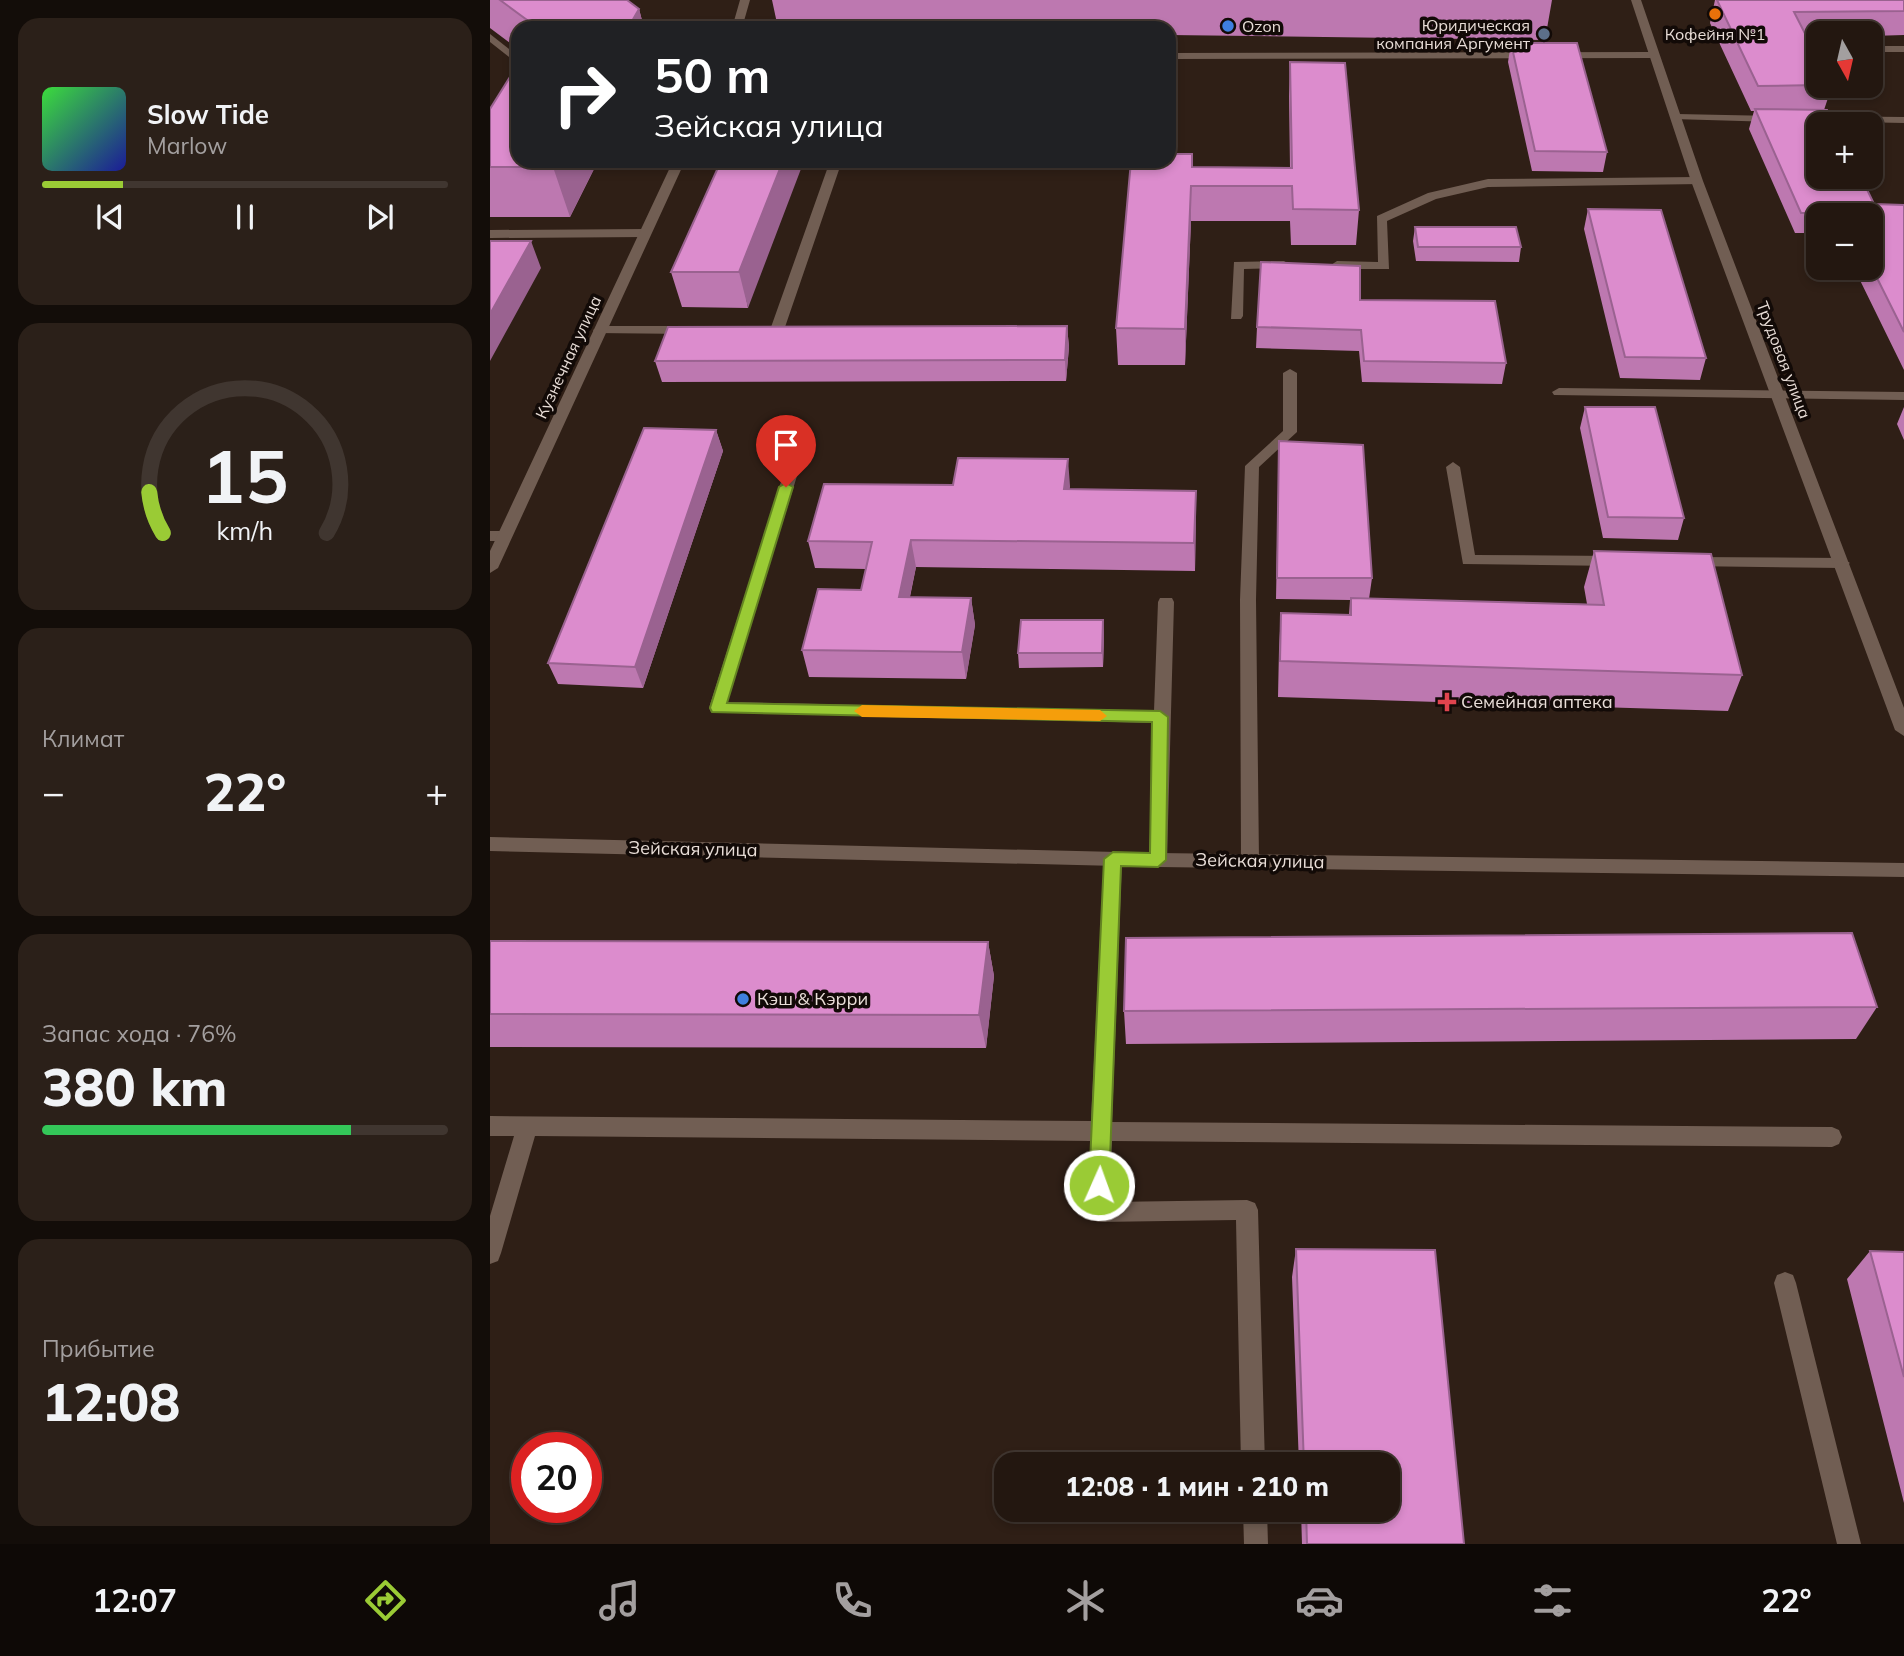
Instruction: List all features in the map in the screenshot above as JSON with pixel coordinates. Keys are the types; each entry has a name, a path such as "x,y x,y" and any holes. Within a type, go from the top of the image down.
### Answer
{"street":[{"path":"739,21 745,0"},
{"name":"Трудовая улица","path":"1636,0 1697,181 1904,730"},
{"path":"490,37 511,55"},
{"path":"1883,49 1904,49"},
{"path":"1176,56 1654,55"},
{"path":"1677,117 1784,119"},
{"path":"1797,119 1904,120"},
{"name":"Кузнечная улица","path":"490,568 497,536 600,330 676,168"},
{"path":"777,330 834,168"},
{"path":"1318,265 1385,265 1381,219 1432,196 1488,183 1697,181"},
{"path":"490,234 645,233"},
{"path":"1236,316 1238,265 1292,265"},
{"path":"600,330 709,330"},
{"path":"1250,861 1248,613 1252,466 1290,432 1290,373"},
{"path":"1559,391 1904,396"},
{"path":"793,463 717,708 1160,717"},
{"path":"1453,467 1468,560 1634,561"},
{"path":"1676,562 1842,564"},
{"path":"1158,860 1160,717 1166,602"},
{"name":"Зейская улица","path":"490,844 1158,860 1904,870"},
{"path":"1113,859 1098,1212 1247,1210 1253,1452"},
{"path":"490,1126 1832,1137"},
{"path":"490,1254 527,1127"},
{"path":"1785,1283 1849,1544"},
{"path":"1255,1522 1255,1544"}],"building":[{"path":"500,0 627,0 639,9 632,21 528,21"},
{"path":"1717,0 1904,0 1904,11 1794,12 1806,36 1806,85 1758,86"},
{"path":"1511,43 1577,43 1607,152 1535,151"},
{"path":"1290,62 1345,63 1359,210 1293,209 1292,186 1191,186 1185,329 1116,328 1130,168 1176,168 1176,154 1192,154 1192,167 1292,168"},
{"path":"511,75 511,167 490,167 490,109"},
{"path":"1755,109 1827,110 1828,112 1806,112 1806,189 1867,189 1874,203 1806,203 1806,213 1801,213"},
{"path":"718,168 780,168 739,272 671,272"},
{"path":"1883,204 1904,205 1904,332 1878,280 1883,280"},
{"path":"1588,209 1661,210 1706,358 1625,357"},
{"path":"1415,227 1516,227 1521,247 1418,247"},
{"path":"490,241 531,241 490,314"},
{"path":"1261,262 1360,266 1360,300 1495,301 1506,363 1364,361 1361,330 1257,327"},
{"path":"1067,326 1065,360 655,361 668,327"},
{"path":"1585,407 1655,407 1684,518 1608,517"},
{"path":"644,428 716,430 635,667 548,663"},
{"path":"1279,441 1363,445 1372,578 1277,578"},
{"path":"958,458 1068,459 1064,489 1196,491 1194,543 911,540 899,597 971,598 962,652 802,650 818,589 861,590 872,542 808,541 824,484 953,485"},
{"path":"1594,551 1711,554 1742,675 1280,661 1281,613 1351,615 1351,598 1604,605"},
{"path":"1021,620 1103,620 1102,653 1018,653"},
{"path":"1852,933 1877,1007 1124,1011 1126,938"},
{"path":"490,941 988,942 979,1015 490,1014"},
{"path":"1296,1249 1435,1250 1464,1544 1307,1544 1306,1522 1400,1522 1400,1452 1304,1452"},
{"path":"1870,1251 1904,1252 1904,1377"}],"slow traffic":[{"path":"862,711 1100,716"}],"place":[{"name":"Кофейня №1","path":"1715,14"},
{"name":"Ozon","path":"1228,26"},
{"name":"Юридическая компания Аргумент","path":"1544,34"},
{"name":"Семейная аптека","path":"1447,702"},
{"name":"Кэш & Кэрри","path":"743,999"}],"route":[{"path":"786,487 717,708 1160,717 1158,860 1113,859 1099,1185"}]}
